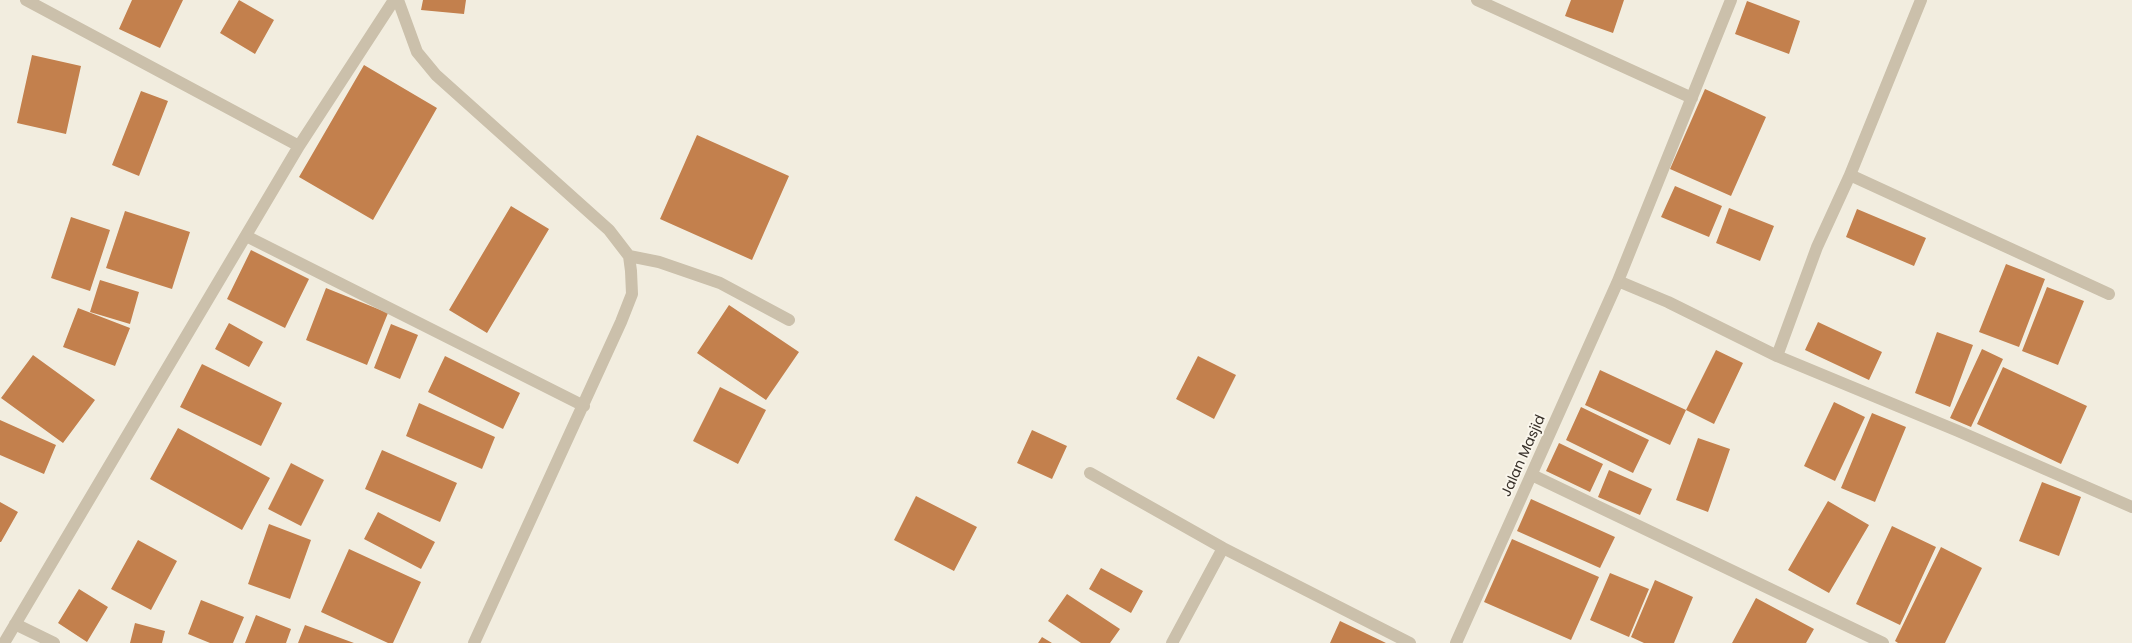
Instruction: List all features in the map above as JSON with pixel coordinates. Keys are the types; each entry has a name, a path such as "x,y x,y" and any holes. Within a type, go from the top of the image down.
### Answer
{"street":[{"path":"26,0 299,146"},
{"path":"4,643 299,146 394,0"},
{"path":"398,0 417,52 436,75 592,213 609,230 629,256 632,294 584,406 474,643"},
{"path":"1477,0 1692,98"},
{"name":"Jalan Masjid","path":"1456,643 1618,281 1731,0"},
{"path":"1777,356 1817,247 1850,175 1921,0"},
{"path":"1850,175 2109,294"},
{"path":"246,236 584,406"},
{"path":"629,256 659,262 720,283 789,320"},
{"path":"1618,281 1668,302 1777,356 1958,431 2132,507"},
{"path":"1090,474 1223,548 1410,643"},
{"path":"1532,475 1883,643"},
{"path":"1172,643 1223,548"},
{"path":"15,624 54,643"}],"building":[{"path":"132,0 183,0 160,48 119,29"},
{"path":"239,0 274,20 255,54 220,33"},
{"path":"423,0 466,0 464,14 421,10"},
{"path":"1571,0 1624,0 1613,33 1565,16"},
{"path":"1747,1 1800,21 1789,54 1735,34"},
{"path":"32,55 81,66 66,134 17,123"},
{"path":"364,65 437,108 373,220 299,177"},
{"path":"1705,89 1766,117 1731,196 1670,169"},
{"path":"141,91 168,101 139,176 112,165"},
{"path":"697,135 789,176 752,260 660,219"},
{"path":"1675,186 1722,206 1709,237 1661,217"},
{"path":"511,206 549,229 487,333 449,310"},
{"path":"1729,208 1774,226 1760,261 1716,243"},
{"path":"1857,209 1926,238 1914,266 1846,237"},
{"path":"125,211 190,232 172,289 106,268"},
{"path":"71,217 110,230 90,291 51,278"},
{"path":"251,250 309,279 285,328 227,299"},
{"path":"2006,264 2045,279 2019,347 1979,332"},
{"path":"100,280 139,292 130,324 90,312"},
{"path":"2047,287 2084,301 2058,365 2022,351"},
{"path":"326,288 388,313 367,365 306,340"},
{"path":"729,305 799,352 766,400 697,353"},
{"path":"78,308 130,328 115,366 63,347"},
{"path":"1818,322 1882,352 1869,380 1805,350"},
{"path":"229,323 263,342 249,367 215,349"},
{"path":"391,324 418,335 400,379 374,368"},
{"path":"1937,332 1973,345 1950,407 1915,393"},
{"path":"1982,349 2003,359 1971,427 1950,418"},
{"path":"1716,350 1743,363 1714,424 1686,410"},
{"path":"33,355 95,400 63,443 1,398"},
{"path":"445,356 520,393 503,429 428,392"},
{"path":"1198,356 1236,375 1214,419 1176,399"},
{"path":"202,364 282,403 261,446 180,407"},
{"path":"2003,367 2087,406 2061,464 1977,424"},
{"path":"1600,370 1686,410 1670,445 1585,405"},
{"path":"720,387 766,410 738,464 693,441"},
{"path":"1834,402 1865,417 1835,481 1804,466"},
{"path":"419,403 495,437 482,469 406,436"},
{"path":"1581,407 1649,440 1633,473 1566,440"},
{"path":"1872,413 1906,427 1875,502 1841,488"},
{"path":"0,420 56,445 44,474 0,455"},
{"path":"178,428 270,478 242,530 150,479"},
{"path":"1032,430 1067,446 1052,479 1017,463"},
{"path":"1698,438 1730,449 1708,512 1676,500"},
{"path":"1559,443 1603,464 1590,492 1546,471"},
{"path":"382,450 457,483 440,522 365,489"},
{"path":"291,463 324,480 301,526 268,509"},
{"path":"1609,470 1652,489 1640,515 1598,497"},
{"path":"2042,482 2081,497 2059,556 2019,541"},
{"path":"916,496 977,527 954,571 894,540"},
{"path":"1531,499 1615,537 1600,568 1517,531"},
{"path":"1828,501 1869,525 1829,593 1788,570"},
{"path":"0,502 18,512 1,542 0,542"},
{"path":"378,512 435,542 421,569 364,539"},
{"path":"269,524 311,540 290,599 248,584"},
{"path":"1892,526 1936,547 1900,625 1856,604"},
{"path":"1512,539 1599,577 1571,640 1484,602"},
{"path":"138,540 177,561 151,610 111,589"},
{"path":"1941,547 1982,568 1945,643 1898,643 1895,641"},
{"path":"349,549 421,582 393,643 388,643 321,612"},
{"path":"1101,568 1143,591 1131,613 1089,589"},
{"path":"1610,573 1649,589 1629,637 1590,620"},
{"path":"1655,580 1693,597 1674,643 1644,643 1631,637"},
{"path":"79,589 108,607 87,642 58,623"},
{"path":"1067,594 1120,629 1110,643 1081,643 1048,621"},
{"path":"1756,598 1814,629 1806,643 1732,643"},
{"path":"201,600 244,617 233,643 210,643 188,634"},
{"path":"256,615 291,629 286,643 245,643"},
{"path":"1340,621 1386,643 1330,643"},
{"path":"135,623 165,631 162,643 130,643"},
{"path":"305,625 354,643 298,643"},
{"path":"1042,637 1052,643 1038,643"}]}
